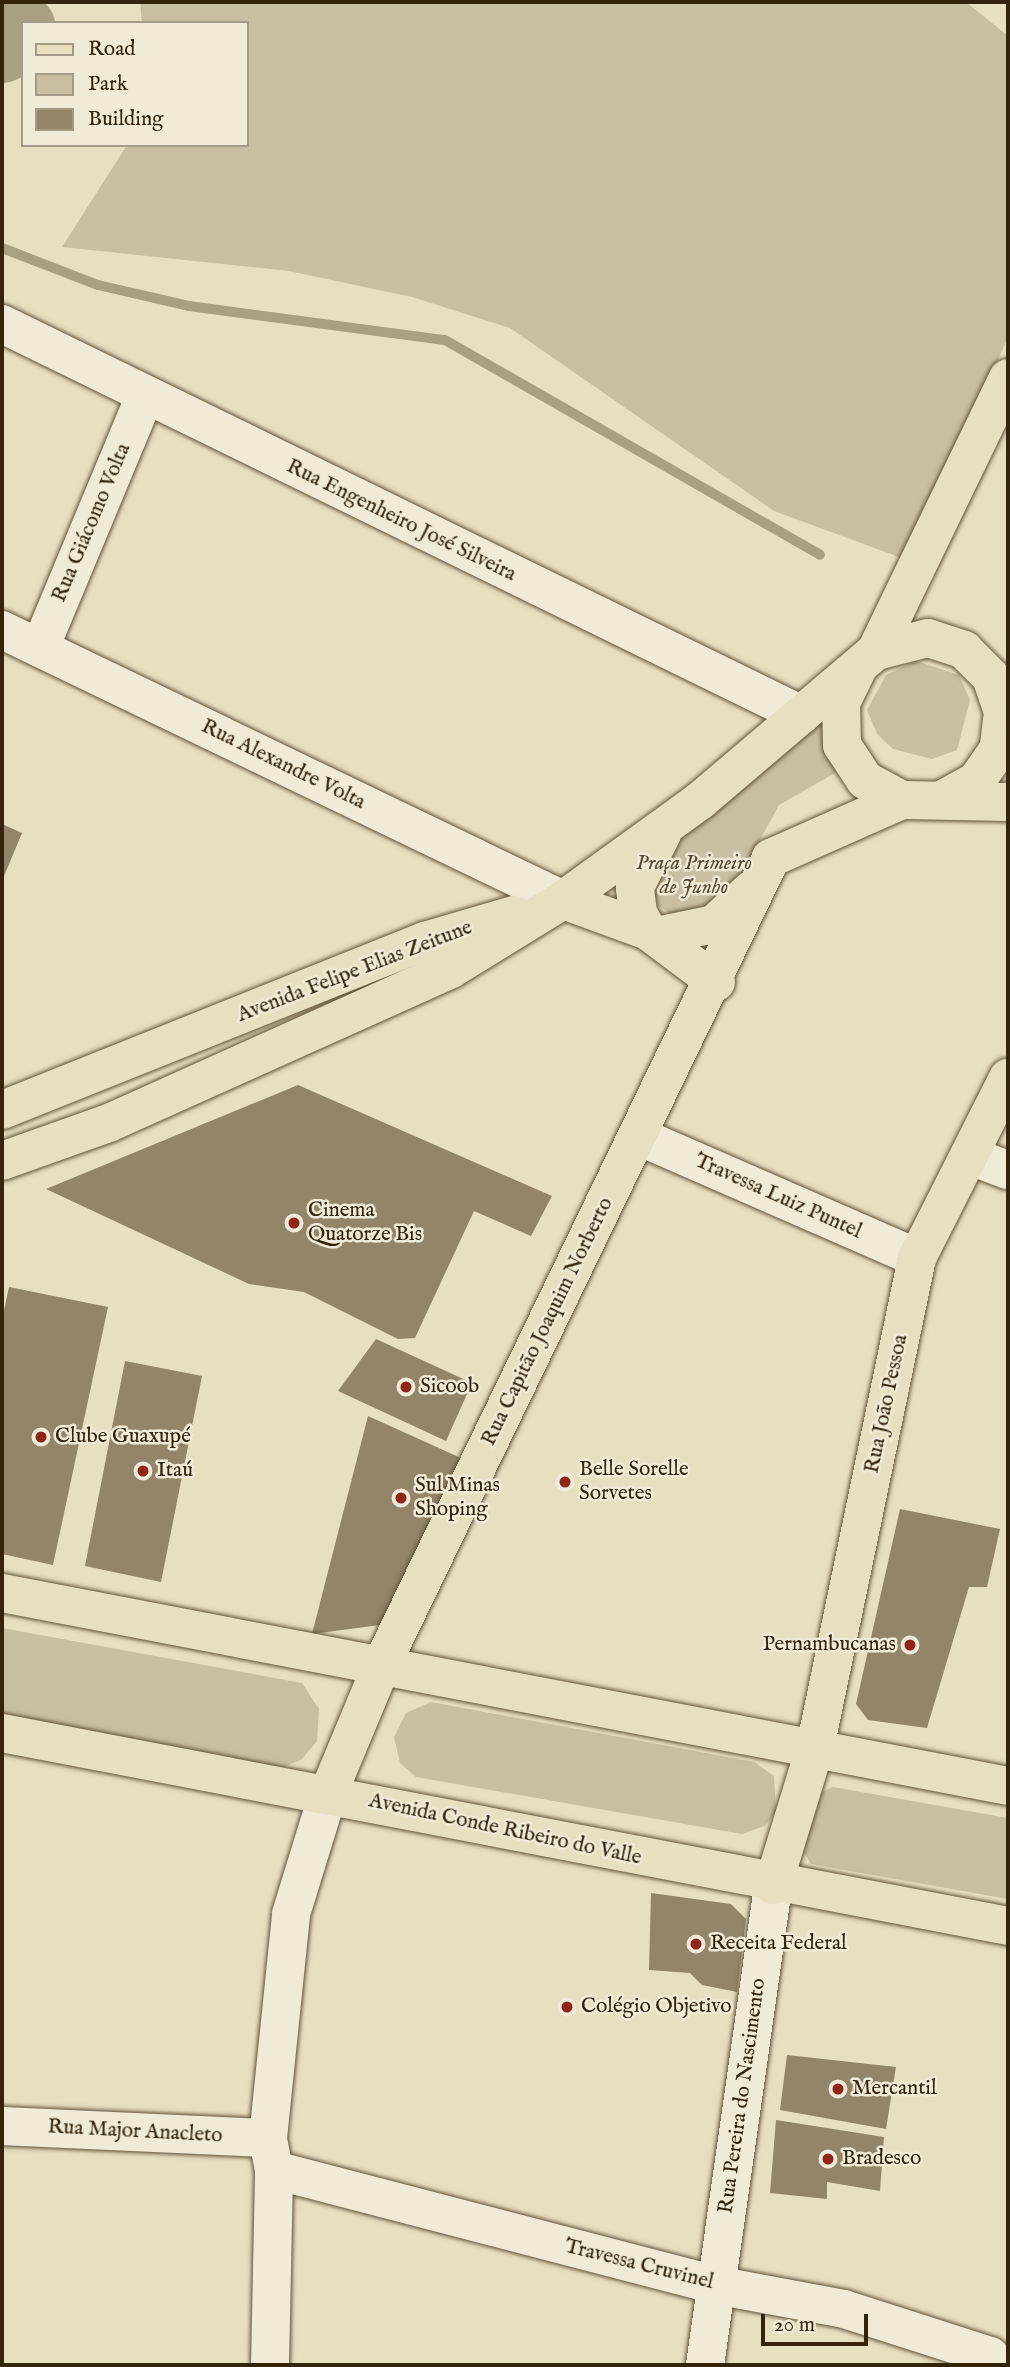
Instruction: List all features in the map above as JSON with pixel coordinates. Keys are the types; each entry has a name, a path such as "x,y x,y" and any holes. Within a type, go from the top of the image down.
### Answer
{"main road":[{"path":"902,800 865,780 842,745 841,703 868,658 1008,379"},
{"path":"563,900 692,806 868,658 928,638 964,650 991,677 1006,713 998,750 976,780 943,799"},
{"path":"563,900 652,933 716,982 771,858 902,800 1008,802"},
{"path":"652,933 638,913 635,887 643,862 692,806"},
{"path":"652,933 714,924 739,906 768,867"},
{"name":"Avenida Felipe Elias Zeitune","path":"2,1111 425,941 563,900"},
{"name":"Avenida Felipe Elias Zeitune","path":"2,1161 109,1123 451,969 563,900"},
{"name":"Rua Capitão Joaquim Norberto","path":"328,1794 382,1664 638,1136 716,982"},
{"name":"Rua João Pessoa","path":"815,1748 917,1258 971,1156 1008,1077"},
{"path":"2,1593 1008,1786"},
{"name":"Avenida Conde Ribeiro do Valle","path":"2,1733 328,1794 773,1885 1008,1926"},
{"name":"Rua Pereira do Nascimento","path":"773,1885 815,1748"}],"street":[{"name":"Rua Engenheiro José Silveira","path":"2,324 144,398 802,715"},
{"name":"Rua Giácomo Volta","path":"40,648 144,398"},
{"name":"Rua Alexandre Volta","path":"2,630 563,900"},
{"name":"Travessa Luiz Puntel","path":"638,1136 917,1258"},
{"path":"971,1156 1008,1170"},
{"path":"270,2365 271,2154 291,1914 328,1794"},
{"name":"Rua Pereira do Nascimento","path":"705,2365 773,1885"},
{"name":"Rua Major Anacleto","path":"2,2126 271,2154"},
{"name":"Travessa Cruvinel","path":"271,2154 715,2285 844,2309 990,2356 1000,2365"}],"green space":[{"path":"140,2 966,2 1008,36 1008,337 910,561 774,511 510,328 412,297 289,271 62,247 126,147 248,147 248,21 142,21"},
{"path":"916,661 959,675 970,700 957,750 932,759 893,749 877,734 867,710 886,675"},
{"name":"Praça Primeiro de Junho","path":"828,705 842,769 779,805 724,906 680,919 660,907 649,893 660,854"},
{"path":"2,1628 302,1683 319,1709 317,1741 301,1760 278,1769 2,1716"},
{"path":"431,1702 754,1762 774,1776 776,1812 765,1826 742,1834 416,1777 400,1763 394,1737 406,1713"},
{"path":"833,1787 1008,1818 1008,1899 811,1864 803,1851 818,1794"}],"building":[{"path":"2,824 22,833 2,881"},
{"name":"Cinema Quatorze Bis","path":"298,1085 552,1196 531,1236 474,1211 415,1338 398,1339 304,1292 249,1284 46,1189"},
{"name":"Clube Guaxupé","path":"9,1287 108,1307 53,1565 2,1554 2,1320"},
{"name":"Sicoob","path":"376,1339 472,1383 446,1441 338,1391"},
{"name":"Itaú","path":"125,1361 202,1376 161,1582 85,1566"},
{"name":"Sul Minas Shoping","path":"368,1416 472,1463 395,1623 312,1634"},
{"name":"Pernambucanas","path":"900,1509 1000,1529 987,1587 969,1587 927,1728 868,1720 856,1704"},
{"name":"Receita Federal","path":"651,1893 731,1904 746,1919 737,1992 702,1985 690,1973 649,1970"},
{"name":"Mercantil","path":"787,2055 896,2067 886,2129 780,2110"},
{"name":"Bradesco","path":"776,2120 884,2137 880,2191 827,2182 827,2199 770,2193"}],"waterway":[{"path":"2,50 21,29"},
{"path":"2,248 98,285 189,306 445,340 820,555"}],"place":[{"name":"Cinema Quatorze Bis","path":"294,1223"},
{"name":"Sicoob","path":"406,1387"},
{"name":"Clube Guaxupé","path":"41,1437"},
{"name":"Itaú","path":"143,1471"},
{"name":"Belle Sorelle Sorvetes","path":"565,1482"},
{"name":"Sul Minas Shoping","path":"401,1498"},
{"name":"Pernambucanas","path":"910,1645"},
{"name":"Receita Federal","path":"696,1944"},
{"name":"Colégio Objetivo","path":"567,2007"},
{"name":"Mercantil","path":"838,2089"},
{"name":"Bradesco","path":"828,2159"}]}
